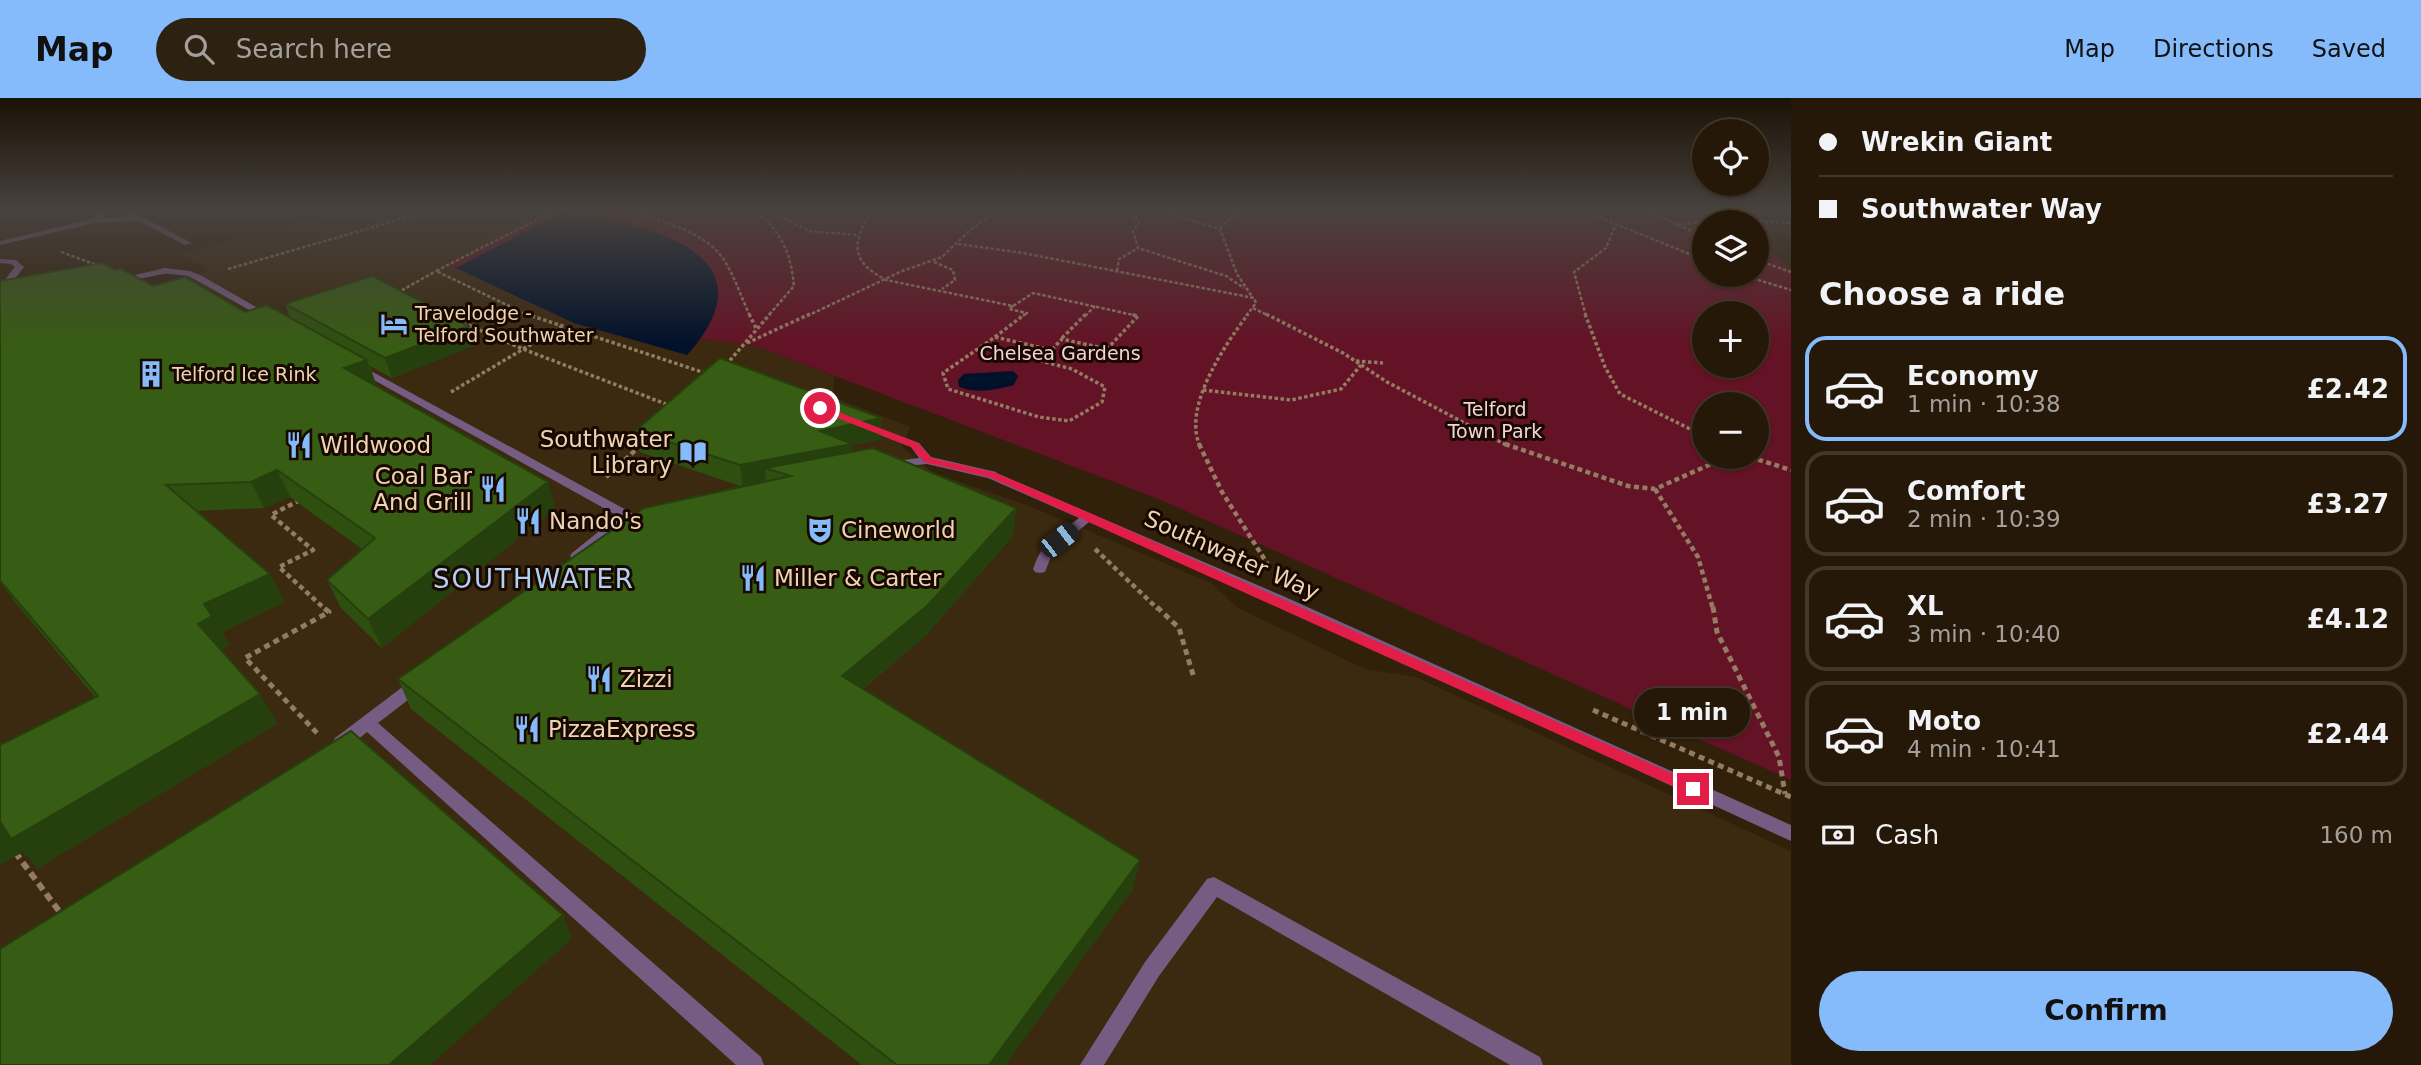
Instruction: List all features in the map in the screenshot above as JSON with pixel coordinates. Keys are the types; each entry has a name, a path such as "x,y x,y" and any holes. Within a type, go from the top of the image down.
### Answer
{"street":[{"path":"0,261 13,262 20,267 0,295"},
{"path":"107,282 165,271 190,274 284,326"},
{"path":"0,295 12,296"},
{"path":"344,359 586,495 634,515 562,568"},
{"path":"855,422 915,445 927,460"},
{"name":"Southwater Way","path":"873,468 927,460 992,475 1089,516 1791,833"},
{"path":"1040,569 1046,552 1089,516"},
{"path":"333,749 433,672"},
{"path":"368,724 753,1065"},
{"path":"1091,1065 1152,969 1214,885 1532,1065"}],"path":[{"path":"199,278 274,256"},
{"path":"410,299 397,293 465,256"},
{"path":"720,256 757,330"},
{"path":"722,369 794,286 791,256"},
{"path":"859,256 859,261 867,270 886,280 1013,306"},
{"path":"744,345 886,280 901,270 943,256"},
{"path":"1039,256 1254,298"},
{"path":"1116,271 1119,259 1124,256"},
{"path":"1164,256 1226,275 1244,288 1256,303 1224,346 1203,390 1194,433 1222,492 1272,569"},
{"path":"1228,256 1244,288"},
{"path":"1597,256 1574,272 1586,317 1605,367 1620,394 1692,430"},
{"path":"932,261 953,270 955,280 941,290"},
{"path":"1769,264 1791,272"},
{"path":"436,271 530,316 715,377"},
{"path":"1769,283 1791,290"},
{"path":"1062,339 1107,349 1138,316 1095,306 1033,293 1009,309 1027,313 943,373 948,389 1040,417 1069,421 1102,402 1105,387 1072,369 1041,361 1051,350 1062,339 1095,306"},
{"path":"1253,308 1512,448 1628,486 1656,489 1700,469"},
{"path":"447,316 523,349 680,410"},
{"path":"429,405 562,326"},
{"path":"995,337 1051,350"},
{"path":"1355,361 1383,363"},
{"path":"1203,390 1292,400 1341,389 1361,365"},
{"path":"586,495 642,444"},
{"path":"1769,463 1791,470"},
{"path":"1656,489 1698,557 1711,595 1717,632 1779,757 1785,795"},
{"path":"307,496 271,515 313,550 279,567 329,612 245,658 333,749"},
{"path":"1073,528 1178,628 1194,678"},
{"path":"8,843 65,919"}],"shaded area":[{"path":"183,256 462,256 447,264 574,323 756,346 834,376 833,397 910,427 902,447 932,472 1037,509 1211,583 1238,608 1365,669 1416,677 1791,851 1791,1065 0,1065 0,303 153,287 210,270"}],"green space":[{"name":"Telford Town Park","path":"462,256 1692,256 1692,287 1769,287 1769,256 1776,256 1791,269 1791,780 1156,498 756,346 702,339 687,355 574,323 447,264"}],"water":[{"path":"479,256 698,256 709,267 718,290 712,319 687,355 574,323 456,268"},
{"path":"1013,371 1018,376 1014,385 980,391 959,387 958,380 964,374"}],"building":[{"path":"102,263 115,270 121,269 153,286 185,277 245,312 267,305 367,360 344,368 548,482 368,619 327,580 375,538 277,470 251,482 166,485 270,574 204,604 212,616 198,624 260,694 11,839 0,821 0,745 98,696 0,581 0,281"},
{"path":"372,276 469,326 385,358 285,304"},
{"path":"720,358 881,418 820,431 852,444 740,465 635,431"},
{"path":"873,448 1016,508 927,606 842,676 1140,860 989,1065 897,1065 398,679 644,508 791,476 765,468"},
{"path":"351,731 563,915 389,1065 0,1065 0,949"}],"place":[{"name":"Travelodge - Telford Southwater","path":"394,324"},
{"name":"Telford Ice Rink","path":"151,374"},
{"name":"Wildwood","path":"299,445"},
{"name":"Southwater Library","path":"693,452"},
{"name":"Coal Bar And Grill","path":"493,489"},
{"name":"Nando's","path":"528,521"},
{"name":"Cineworld","path":"820,530"},
{"name":"Miller & Carter","path":"753,578"},
{"name":"Zizzi","path":"599,679"},
{"name":"PizzaExpress","path":"527,729"}],"district":[{"name":"SOUTHWATER","path":"534,579"}],"route":[{"path":"820,408 915,445 927,460 992,475 1089,516 1278,599 1693,789"}],"park label":[{"name":"Chelsea Gardens","path":"1060,353"}]}
